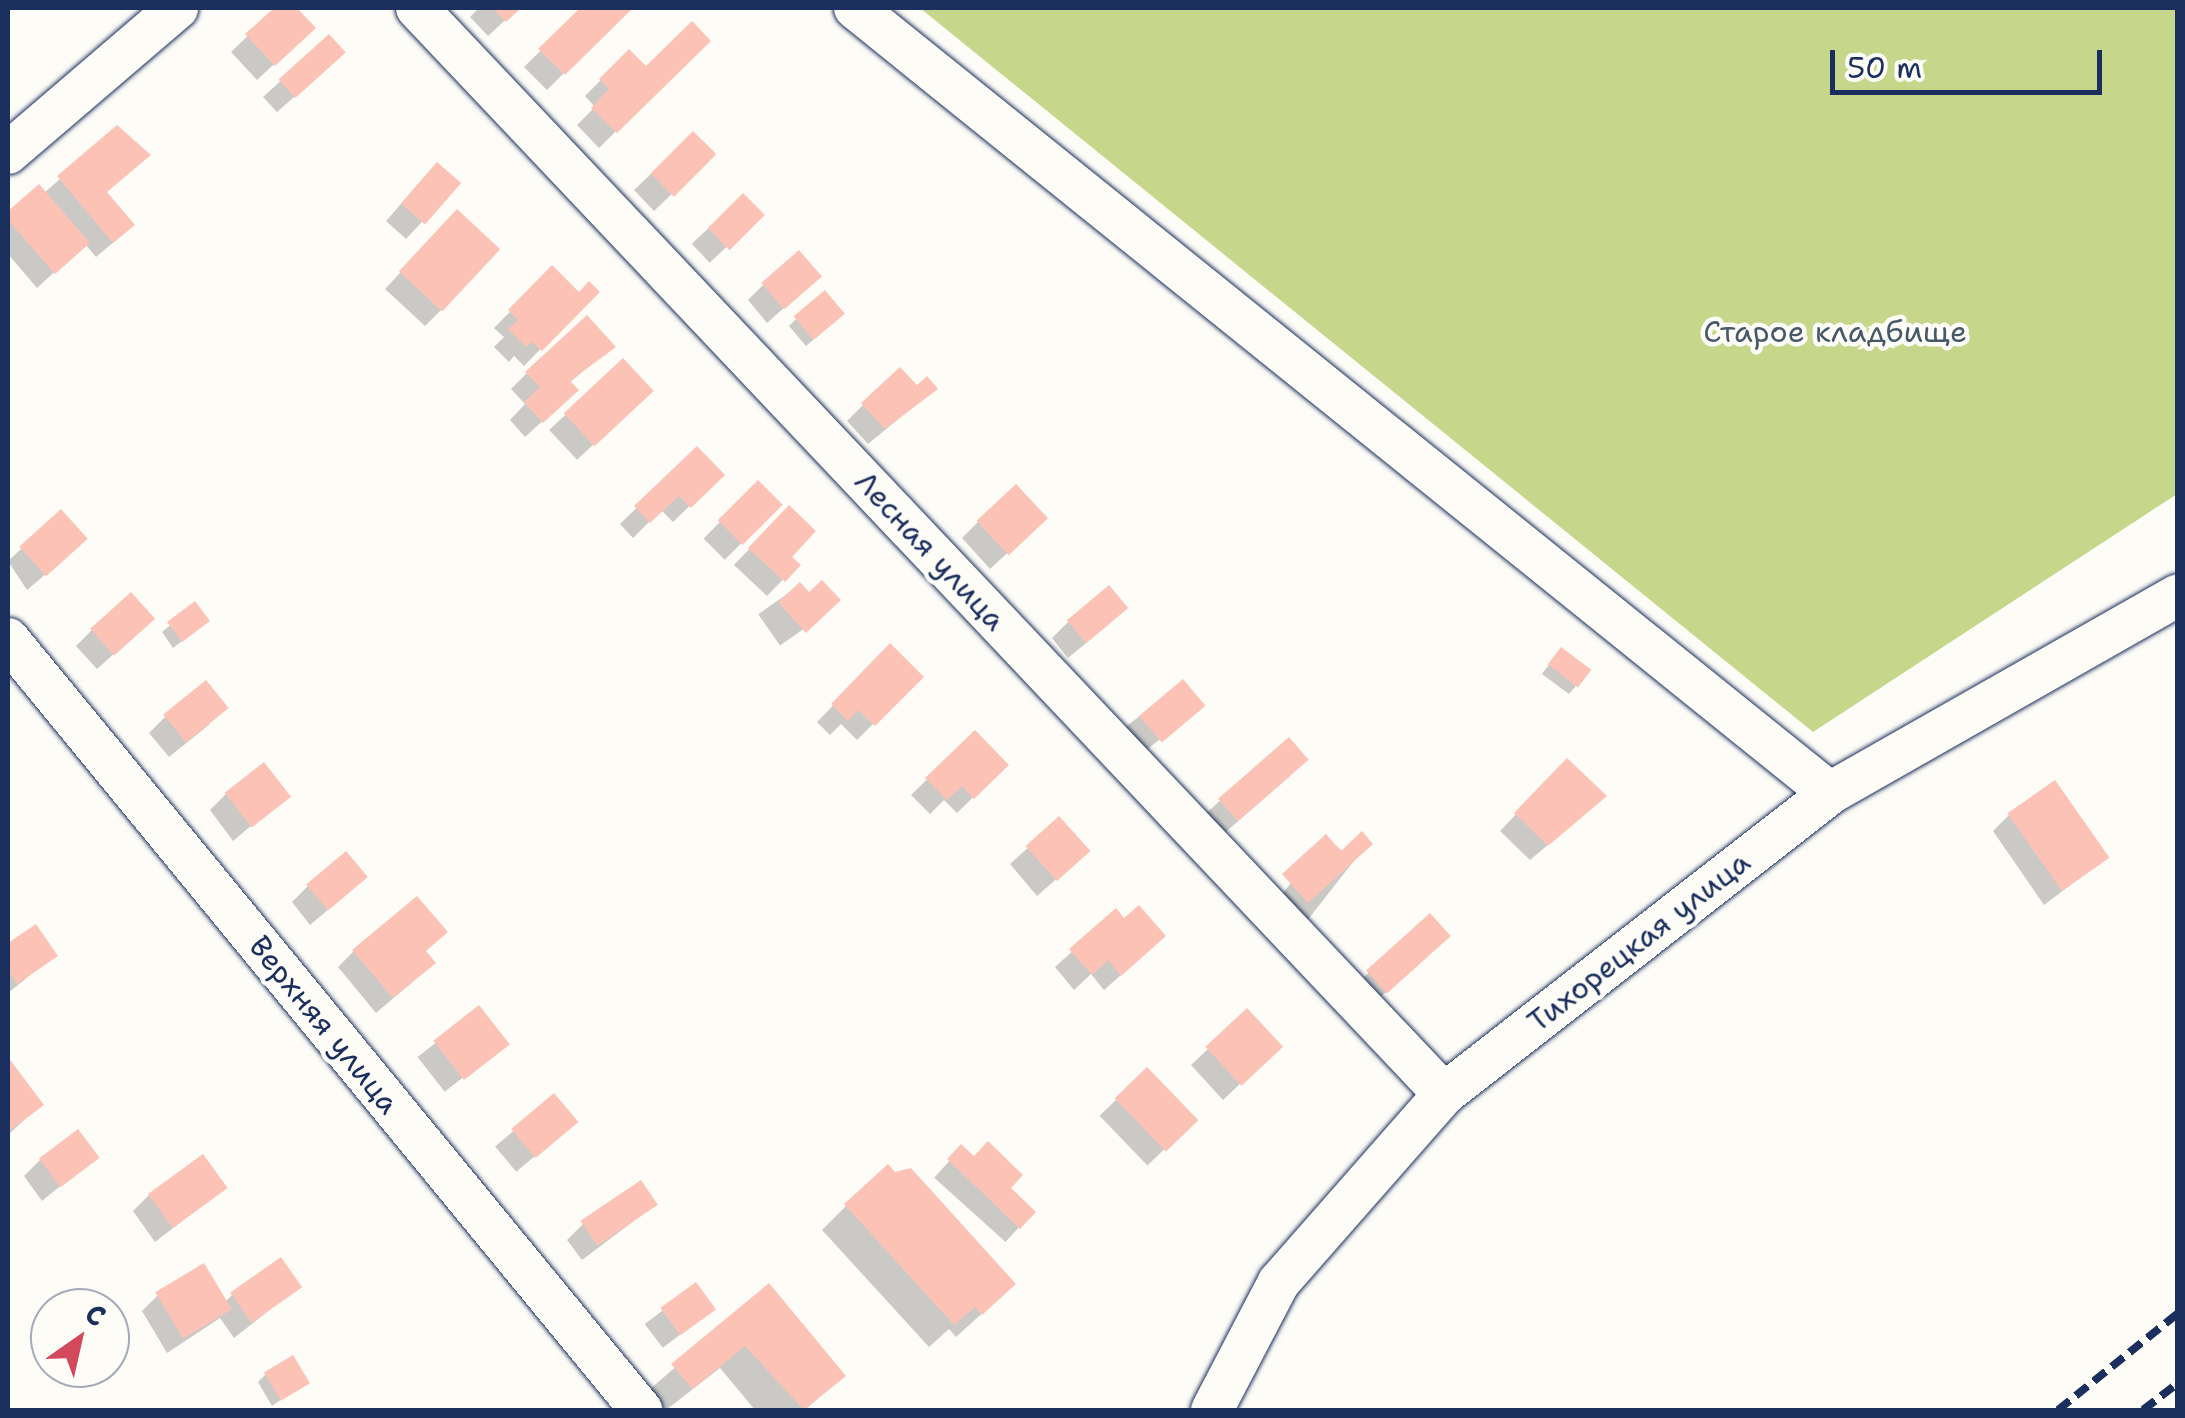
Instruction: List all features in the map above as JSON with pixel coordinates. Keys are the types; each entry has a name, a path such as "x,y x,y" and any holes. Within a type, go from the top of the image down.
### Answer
{"street":[{"path":"8,152 177,8"},
{"name":"Лесная улица","path":"417,8 1444,1094"},
{"path":"855,8 1830,793"},
{"name":"Тихорецкая улица","path":"1212,1410 1278,1282 1444,1094 1830,793 2178,595"},
{"name":"Верхняя улица","path":"8,638 642,1410"}],"green space":[{"name":"Старое кладбище","path":"920,8 2177,8 2177,494 1813,732"}],"building":[{"path":"274,8 297,8 316,28 275,66 245,34"},
{"path":"492,8 521,8 506,22"},
{"path":"580,8 633,8 565,75 538,49"},
{"path":"692,21 711,41 617,133 591,108 609,89 599,79 629,49 646,66"},
{"path":"329,34 346,53 295,98 278,80"},
{"path":"117,125 151,155 107,192 135,225 113,243 57,176"},
{"path":"693,131 716,154 674,197 651,173"},
{"path":"437,162 461,183 425,225 401,204"},
{"path":"39,184 90,243 55,274 8,220 8,211"},
{"path":"743,193 765,215 730,250 708,228"},
{"path":"457,209 500,249 442,311 399,271"},
{"path":"799,250 822,276 784,309 761,283"},
{"path":"552,265 579,292 589,281 600,292 542,351 532,342 526,347 508,329 518,320 508,310"},
{"path":"825,290 845,314 814,340 794,316"},
{"path":"587,315 616,347 570,381 579,390 543,423 524,402 540,387 525,372"},
{"path":"623,358 654,391 594,446 564,413"},
{"path":"900,367 917,385 927,376 938,389 885,429 861,403"},
{"path":"697,446 725,475 691,508 679,496 650,523 634,506"},
{"path":"758,480 783,505 742,545 718,520"},
{"path":"1016,484 1048,518 1009,555 977,521"},
{"path":"789,505 816,531 792,557 801,565 785,582 748,548"},
{"path":"61,509 88,539 46,576 19,546"},
{"path":"822,580 841,600 806,633 778,602 800,582 809,592"},
{"path":"1109,585 1128,608 1086,643 1067,620"},
{"path":"131,592 155,619 114,656 90,629"},
{"path":"195,601 210,621 182,642 167,622"},
{"path":"890,643 924,677 875,726 858,710 848,721 831,704"},
{"path":"1561,647 1591,670 1578,687 1548,665"},
{"path":"1183,679 1205,706 1162,742 1139,716"},
{"path":"206,680 229,708 186,743 163,715"},
{"path":"975,730 1009,765 974,799 962,786 947,800 925,778"},
{"path":"1289,737 1309,760 1238,821 1218,799"},
{"path":"1567,758 1607,796 1548,846 1514,813"},
{"path":"264,762 291,797 252,827 225,793"},
{"path":"2055,780 2109,858 2062,891 2007,813"},
{"path":"1059,816 1090,851 1057,881 1026,846"},
{"path":"1362,831 1373,844 1308,903 1282,874 1326,834 1341,851"},
{"path":"346,851 368,877 328,910 306,884"},
{"path":"417,896 448,932 426,951 436,963 393,998 352,950"},
{"path":"1139,905 1166,936 1121,976 1108,960 1092,975 1069,949 1116,908 1124,918"},
{"path":"1430,913 1451,936 1387,994 1366,971"},
{"path":"36,924 58,956 17,984 8,970 8,943"},
{"path":"479,1005 510,1044 464,1080 433,1041"},
{"path":"1247,1008 1283,1047 1241,1086 1205,1047"},
{"path":"8,1057 44,1105 8,1132"},
{"path":"1147,1067 1198,1120 1166,1151 1115,1098"},
{"path":"554,1093 578,1122 536,1158 511,1129"},
{"path":"78,1129 100,1158 61,1187 39,1158"},
{"path":"988,1141 1023,1175 1011,1188 1036,1212 1020,1229 947,1159 961,1144 974,1156"},
{"path":"203,1154 228,1188 173,1228 148,1194"},
{"path":"888,1164 895,1172 911,1168 1016,1284 982,1315 975,1307 954,1325 844,1204"},
{"path":"641,1180 658,1205 597,1246 580,1221"},
{"path":"281,1257 302,1287 251,1323 230,1293"},
{"path":"204,1263 232,1309 183,1339 155,1292"},
{"path":"696,1282 716,1310 680,1335 660,1308"},
{"path":"769,1283 846,1376 804,1410 745,1346 693,1389 671,1364"},
{"path":"293,1355 310,1383 281,1401 264,1373"}],"railway":[{"path":"2058,1410 2178,1313"},
{"path":"2143,1410 2178,1383"}]}
